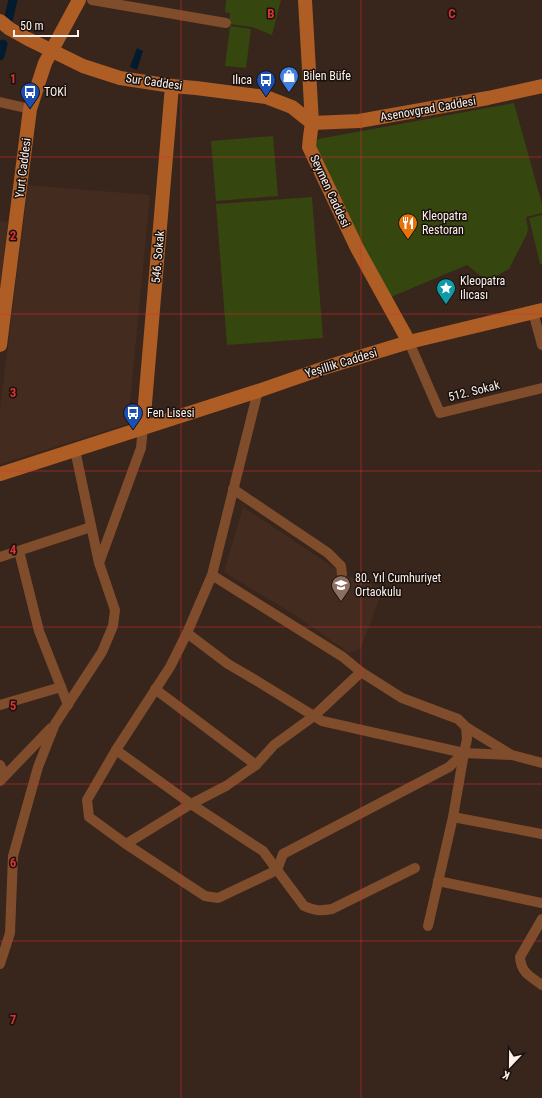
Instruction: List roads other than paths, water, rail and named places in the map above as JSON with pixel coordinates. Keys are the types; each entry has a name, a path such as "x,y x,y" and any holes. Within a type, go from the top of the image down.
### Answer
{"main road":[{"name":"Yurt Caddesi","path":"0,345 30,109 45,63 79,0"},
{"name":"Seymen Caddesi","path":"305,0 312,123 310,147 356,248 409,342"},
{"name":"Sur Caddesi","path":"0,21 22,36 83,66 120,78 172,86 266,97 292,107 312,123"},
{"name":"546. Sokak","path":"143,427 172,86"},
{"name":"Asenovgrad Caddesi","path":"312,123 359,121 488,98 542,86"},
{"name":"Yeşillik Caddesi","path":"143,427 409,342 538,311"},
{"path":"0,474 143,427"}],"street":[{"path":"92,0 226,23"},
{"path":"0,102 30,109"},
{"path":"538,311 542,345"},
{"name":"512. Sokak","path":"409,342 440,413 542,388"},
{"path":"258,391 212,575 187,633 170,667 116,750 87,800 88,817 205,896 218,898 276,870 283,854 449,767 464,753"},
{"path":"99,563 141,448 143,427"},
{"path":"3,778 55,724 102,652 113,626 114,610 99,563 75,450"},
{"path":"233,489 328,553 341,566 342,574"},
{"path":"0,557 91,526"},
{"path":"19,551 39,631 68,705"},
{"path":"212,575 344,657 361,672 402,698 458,719 466,727 512,755"},
{"path":"187,633 228,664 322,721 464,753 512,755 542,763"},
{"path":"126,844 191,804 226,786 256,764 274,745 314,716 361,672"},
{"path":"0,705 61,687"},
{"path":"155,690 256,764"},
{"path":"0,964 10,933 13,856 38,767 55,724"},
{"path":"428,926 453,817 467,739 466,727"},
{"path":"116,750 191,804 263,852 304,906 311,909 321,911 332,909 415,868"},
{"path":"0,765 3,778"},
{"path":"453,817 542,834"},
{"path":"438,881 542,903"},
{"path":"542,919 520,957 520,964 523,970 542,985"}],"water":[{"path":"137,48 143,51 137,70 130,67"}],"waterway":[{"path":"8,21 13,0"},
{"path":"0,56 3,44"}],"place":[{"name":"Bilen Büfe","path":"289,93"},
{"name":"Ilıca","path":"266,97"},
{"name":"TOKİ","path":"30,109"},
{"name":"Kleopatra Restoran","path":"408,240"},
{"name":"Kleopatra Ilıcası","path":"446,305"},
{"name":"Fen Lisesi","path":"133,430"},
{"name":"80. Yıl Cumhuriyet Ortaokulu","path":"341,602"}]}
